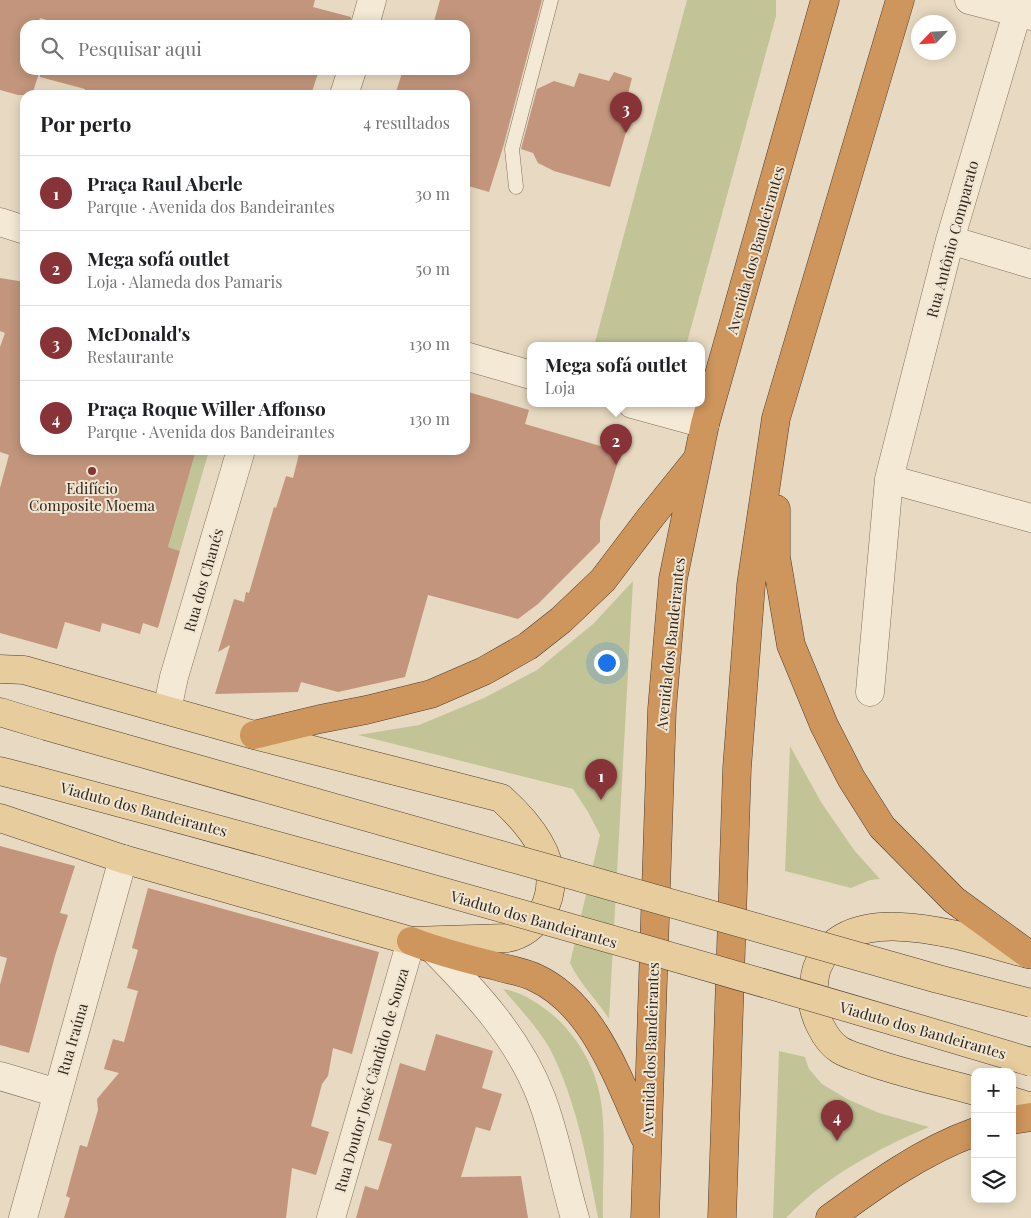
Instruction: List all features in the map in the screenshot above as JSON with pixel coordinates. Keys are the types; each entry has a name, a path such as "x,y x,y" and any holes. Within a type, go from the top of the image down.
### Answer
{"highway":[{"name":"Avenida dos Bandeirantes","path":"645,1218 662,709 673,579 705,424 826,0"},
{"path":"722,1218 737,768 751,585 776,418 900,0"},
{"path":"776,418 776,558 791,645 824,725 851,778 882,828 954,900 1030,955"},
{"path":"254,735 431,694 484,671 528,646 561,620 604,580 697,459"},
{"path":"423,946 536,977 556,989 582,1014 600,1042 647,1143"},
{"path":"1016,1119 1031,1117"},
{"path":"830,1218 873,1186 912,1162 971,1133"}],"main road":[{"path":"0,669 24,670 254,735 500,798 519,814 542,847 550,870 546,904 537,921 516,936 423,946 123,859 0,818"},
{"path":"0,712 938,979 1031,1003"},
{"name":"Viaduto dos Bandeirantes","path":"0,771 263,841 1031,1062"},
{"path":"971,1090 880,1065 841,1051 829,1042 818,1022 813,998 816,970 826,951 843,937 861,930 898,926 937,931 1030,955"},
{"path":"1016,1102 1031,1107"}],"street":[{"path":"366,20 372,0"},
{"path":"969,0 1023,9"},
{"name":"Rua Antônio Comparato","path":"870,692 889,479 950,240 1023,9"},
{"path":"346,90 350,75"},
{"path":"0,222 20,228"},
{"path":"950,240 1031,264"},
{"path":"470,357 527,374"},
{"path":"643,407 705,424"},
{"name":"Rua dos Chanés","path":"167,710 174,677 239,455"},
{"path":"889,479 1031,518"},
{"name":"Rua Iraúna","path":"22,1218 123,859"},
{"path":"423,946 468,985 507,1032 526,1064 541,1097 575,1218"},
{"name":"Rua Doutor José Cândido de Souza","path":"331,1218 423,946"},
{"path":"0,1076 57,1093"}],"lane":[{"path":"516,187 512,149 551,0"}],"green space":[{"path":"687,0 776,0 776,16 687,342 595,342"},
{"path":"194,455 208,455 180,551 168,547"},
{"path":"633,581 609,1019 578,978 570,963 600,835 573,789 358,735 419,725 484,698 537,670 593,624"},
{"path":"790,746 821,802 854,850 880,879 870,880 851,888 785,871"},
{"path":"503,989 530,999 553,1015 577,1042 589,1062 600,1096 602,1110 604,1141 603,1218 598,1218 580,1132 559,1068 540,1033"},
{"path":"779,1051 805,1057 809,1069 822,1084 847,1099 879,1113 929,1127 853,1165 817,1190 786,1218 773,1218"}],"building":[{"path":"0,0 315,0 313,7 351,17 351,20 47,20 40,18 39,20 20,20 20,75 38,75 34,90 20,90 20,95 18,95 0,90"},
{"path":"440,0 542,0 504,144 489,192 470,186 470,90 397,90 401,75 470,75 470,20 434,20"},
{"path":"614,72 632,78 626,102 634,105 610,187 554,171 538,163 533,153 521,149 537,89 554,81 574,87 579,73 609,81"},
{"path":"40,75 317,75 313,90 85,90 40,77"},
{"path":"0,278 20,281 20,455 195,455 168,547 180,551 158,628 143,623 140,634 102,623 100,632 65,622 57,649 0,633 0,488 9,455 0,452 0,347 5,333 0,331"},
{"path":"470,392 529,410 525,424 621,452 600,521 600,542 538,604 518,619 428,595 405,677 338,692 301,682 298,692 215,694 230,645 218,652 234,599 244,602 246,592 249,593 274,507 276,508 286,476 293,478 299,455 470,455"},
{"path":"0,846 75,866 60,913 68,915 29,1053 0,1045 0,985 7,958 0,956"},
{"path":"148,888 379,952 352,1054 333,1048 328,1076 322,1084 311,1126 329,1132 316,1175 292,1168 286,1218 64,1218 70,1198 66,1196 80,1145 87,1147 98,1110 97,1099 119,1073 104,1069 113,1039 124,1042 138,991 127,988 138,950 132,948"},
{"path":"436,1034 493,1051 482,1088 502,1094 490,1131 476,1127 461,1177 521,1176 528,1218 356,1218 365,1186 378,1190 392,1144 378,1140 400,1063 425,1071"}],"place":[{"name":"McDonald's","path":"626,133"},
{"name":"Mega sofá outlet","path":"616,465"},
{"name":"Edifício Composite Moema","path":"92,471"},
{"name":"Praça Raul Aberle","path":"601,800"},
{"name":"Praça Roque Willer Affonso","path":"837,1141"}]}
